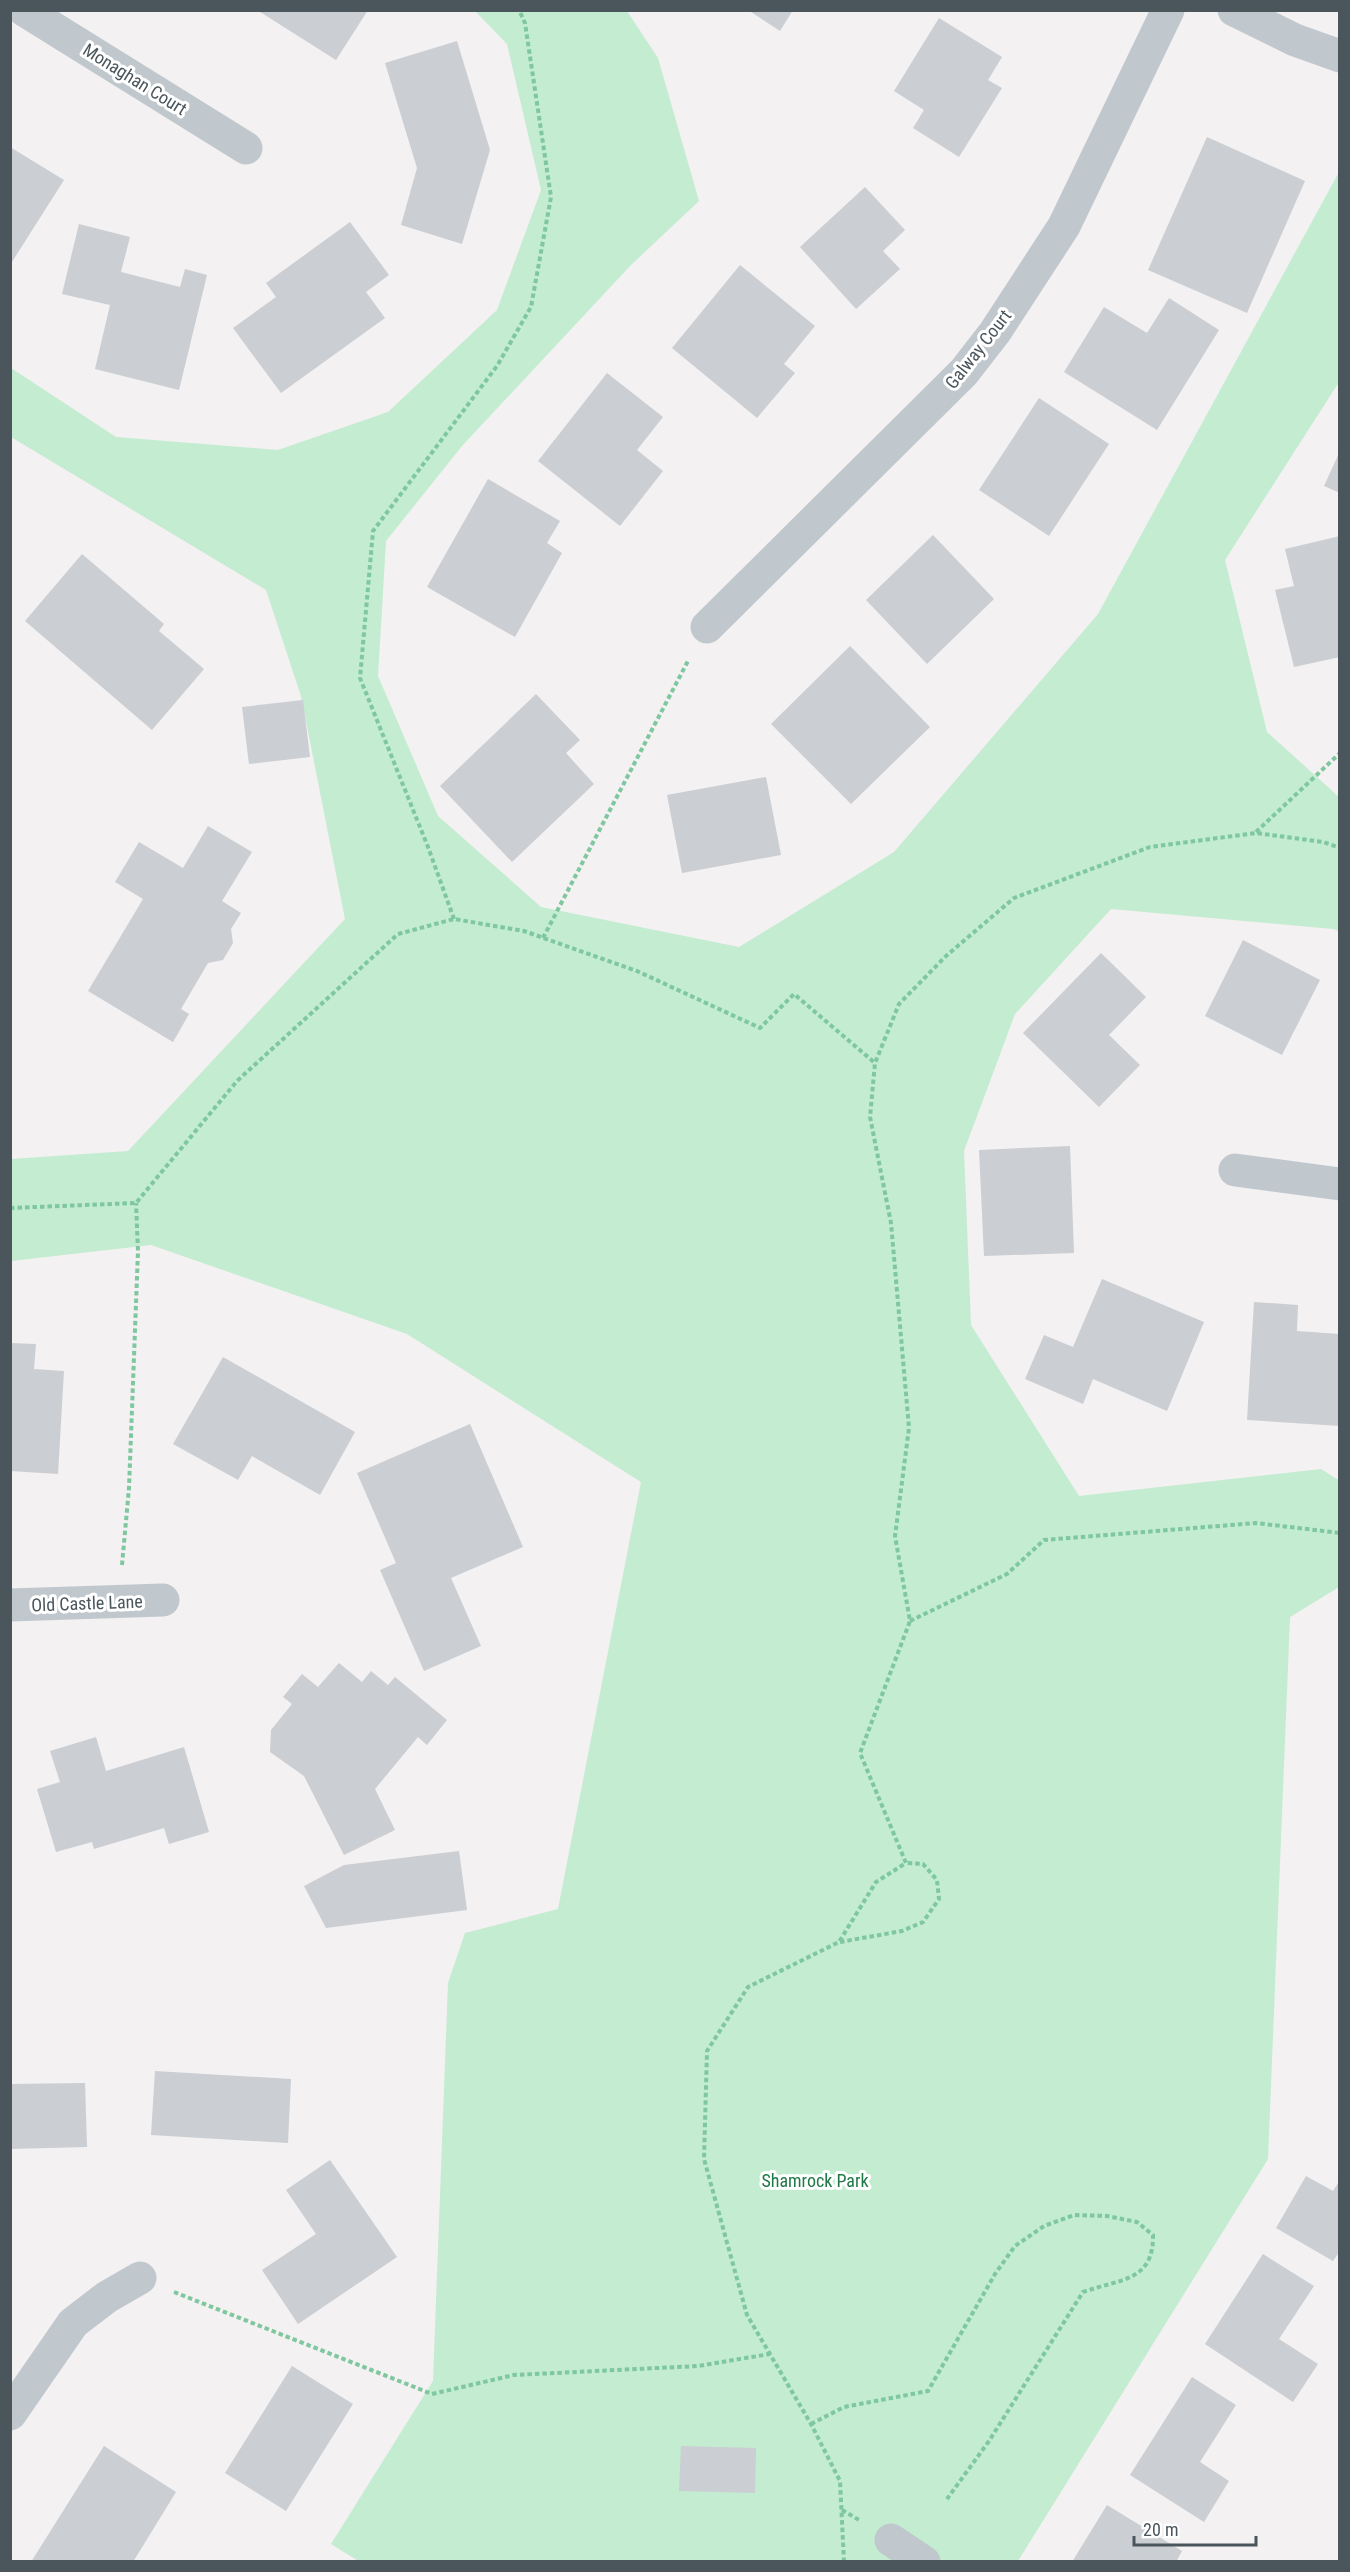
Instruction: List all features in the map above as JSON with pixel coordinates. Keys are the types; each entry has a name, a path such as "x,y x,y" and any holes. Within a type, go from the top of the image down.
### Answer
{"street":[{"name":"Monaghan Court","path":"24,10 246,148"},
{"name":"Galway Court","path":"707,627 964,372 995,332 1064,226 1168,10"},
{"path":"1234,10 1295,40 1340,56"},
{"path":"1235,1170 1340,1184"},
{"name":"Old Castle Lane","path":"10,1605 163,1600"},
{"path":"10,2414 74,2323 107,2297 140,2278"},
{"path":"891,2540 924,2562"}],"path":[{"path":"454,919 428,847 360,678 373,531 497,366 531,307 551,197 525,23 519,10"},
{"path":"543,938 707,627"},
{"path":"1256,833 1340,753"},
{"path":"906,1863 860,1753 910,1621 895,1536 909,1428 891,1223 870,1117 875,1063 899,1004 946,956 1014,898 1150,847 1256,833 1323,842 1340,848"},
{"path":"118,1602 129,1488 138,1251 136,1203 237,1082 398,933 454,919 524,932 637,971 760,1028 794,994 875,1063"},
{"path":"10,1208 136,1203"},
{"path":"910,1621 1007,1574 1044,1540 1256,1523 1340,1533"},
{"path":"839,1942 876,1882 906,1863 923,1864 937,1880 939,1899 923,1922 902,1930 839,1942 748,1987 707,2051 704,2159 747,2315 812,2424 840,2481 844,2562"},
{"path":"812,2424 844,2407 928,2391 995,2274 1015,2246 1044,2226 1074,2215 1107,2216 1137,2222 1153,2235 1153,2250 1144,2270 1129,2279 1083,2292 989,2441 947,2499"},
{"path":"140,2278 432,2394 514,2375 698,2366 770,2354"}],"green space":[{"name":"Shamrock Park","path":"475,11 627,11 658,58 699,201 631,265 462,446 386,541 378,676 438,816 541,907 739,947 894,852 1098,614 1339,172 1339,382 1225,560 1267,732 1339,797 1339,931 1111,909 1015,1014 964,1151 971,1325 1079,1496 1321,1469 1340,1481 1339,1587 1290,1617 1268,2159 1018,2561 360,2562 331,2544 433,2381 448,1983 465,1933 558,1909 641,1482 407,1334 151,1245 11,1261 11,1159 128,1151 345,919 301,696 266,590 11,437 11,368 116,437 278,450 388,412 497,310 541,190 507,44"}],"building":[{"path":"257,10 368,10 336,60"},
{"path":"748,10 793,10 780,31"},
{"path":"939,18 1002,57 988,80 1002,88 959,157 913,128 924,110 894,91"},
{"path":"457,41 490,150 462,244 401,225 417,168 385,63"},
{"path":"1207,137 1305,181 1247,313 1148,270"},
{"path":"10,147 64,180 10,265"},
{"path":"865,187 905,230 883,251 900,269 856,309 800,247"},
{"path":"350,222 389,275 366,292 385,318 281,393 233,328 276,297 266,283"},
{"path":"79,224 130,237 121,272 180,287 185,269 207,275 179,390 95,369 110,305 62,294"},
{"path":"740,265 815,326 784,364 795,373 757,418 672,348"},
{"path":"1169,298 1219,330 1157,430 1064,372 1104,307 1147,333"},
{"path":"607,373 663,417 637,450 663,471 620,526 538,461"},
{"path":"1039,398 1109,444 1049,536 979,490"},
{"path":"1340,451 1340,493 1324,486"},
{"path":"488,479 560,521 547,543 562,553 515,637 427,587"},
{"path":"933,535 994,599 927,664 866,600"},
{"path":"1340,536 1340,657 1294,667 1275,590 1294,586 1285,549"},
{"path":"82,554 164,624 159,631 204,669 152,730 25,621"},
{"path":"850,646 930,727 851,804 771,724"},
{"path":"536,694 580,740 566,753 594,784 512,862 440,786"},
{"path":"303,700 310,757 249,764 242,707"},
{"path":"766,777 781,855 682,873 667,795"},
{"path":"208,826 252,852 222,901 241,913 231,929 233,943 223,960 208,963 181,1009 189,1014 173,1042 88,991 143,899 115,882 139,842 183,868"},
{"path":"1243,940 1320,980 1282,1055 1205,1016"},
{"path":"1101,953 1146,997 1109,1035 1140,1065 1099,1107 1023,1033"},
{"path":"1070,1146 1074,1253 984,1256 979,1150"},
{"path":"1102,1279 1204,1322 1167,1411 1093,1379 1083,1404 1025,1379 1044,1335 1073,1347"},
{"path":"1254,1302 1298,1305 1297,1331 1340,1334 1340,1426 1247,1420"},
{"path":"10,1343 36,1344 34,1369 64,1371 58,1474 10,1471"},
{"path":"223,1357 355,1432 320,1495 252,1456 238,1480 173,1444"},
{"path":"470,1424 523,1547 451,1578 481,1646 424,1671 380,1570 396,1563 357,1473"},
{"path":"339,1663 362,1682 371,1671 388,1685 395,1677 447,1720 427,1745 418,1737 375,1789 395,1830 344,1855 304,1776 270,1752 271,1730 292,1704 283,1697 302,1674 318,1687"},
{"path":"96,1737 106,1771 184,1747 209,1832 169,1844 164,1828 94,1849 92,1842 56,1852 37,1789 60,1782 50,1751"},
{"path":"459,1851 467,1910 326,1928 304,1886 344,1865"},
{"path":"155,2071 291,2079 288,2143 151,2135"},
{"path":"85,2083 87,2147 10,2149 10,2084"},
{"path":"330,2160 397,2257 298,2324 262,2270 316,2234 286,2190"},
{"path":"1306,2176 1333,2191 1340,2180 1340,2251 1333,2261 1276,2228"},
{"path":"1263,2254 1314,2286 1279,2339 1318,2364 1293,2402 1205,2344"},
{"path":"292,2366 353,2404 286,2511 225,2473"},
{"path":"1192,2377 1236,2405 1200,2462 1229,2481 1204,2522 1130,2475"},
{"path":"104,2446 176,2492 133,2562 31,2562"},
{"path":"681,2446 756,2448 755,2493 679,2491"},
{"path":"1107,2505 1182,2551 1176,2562 1072,2562"}]}
